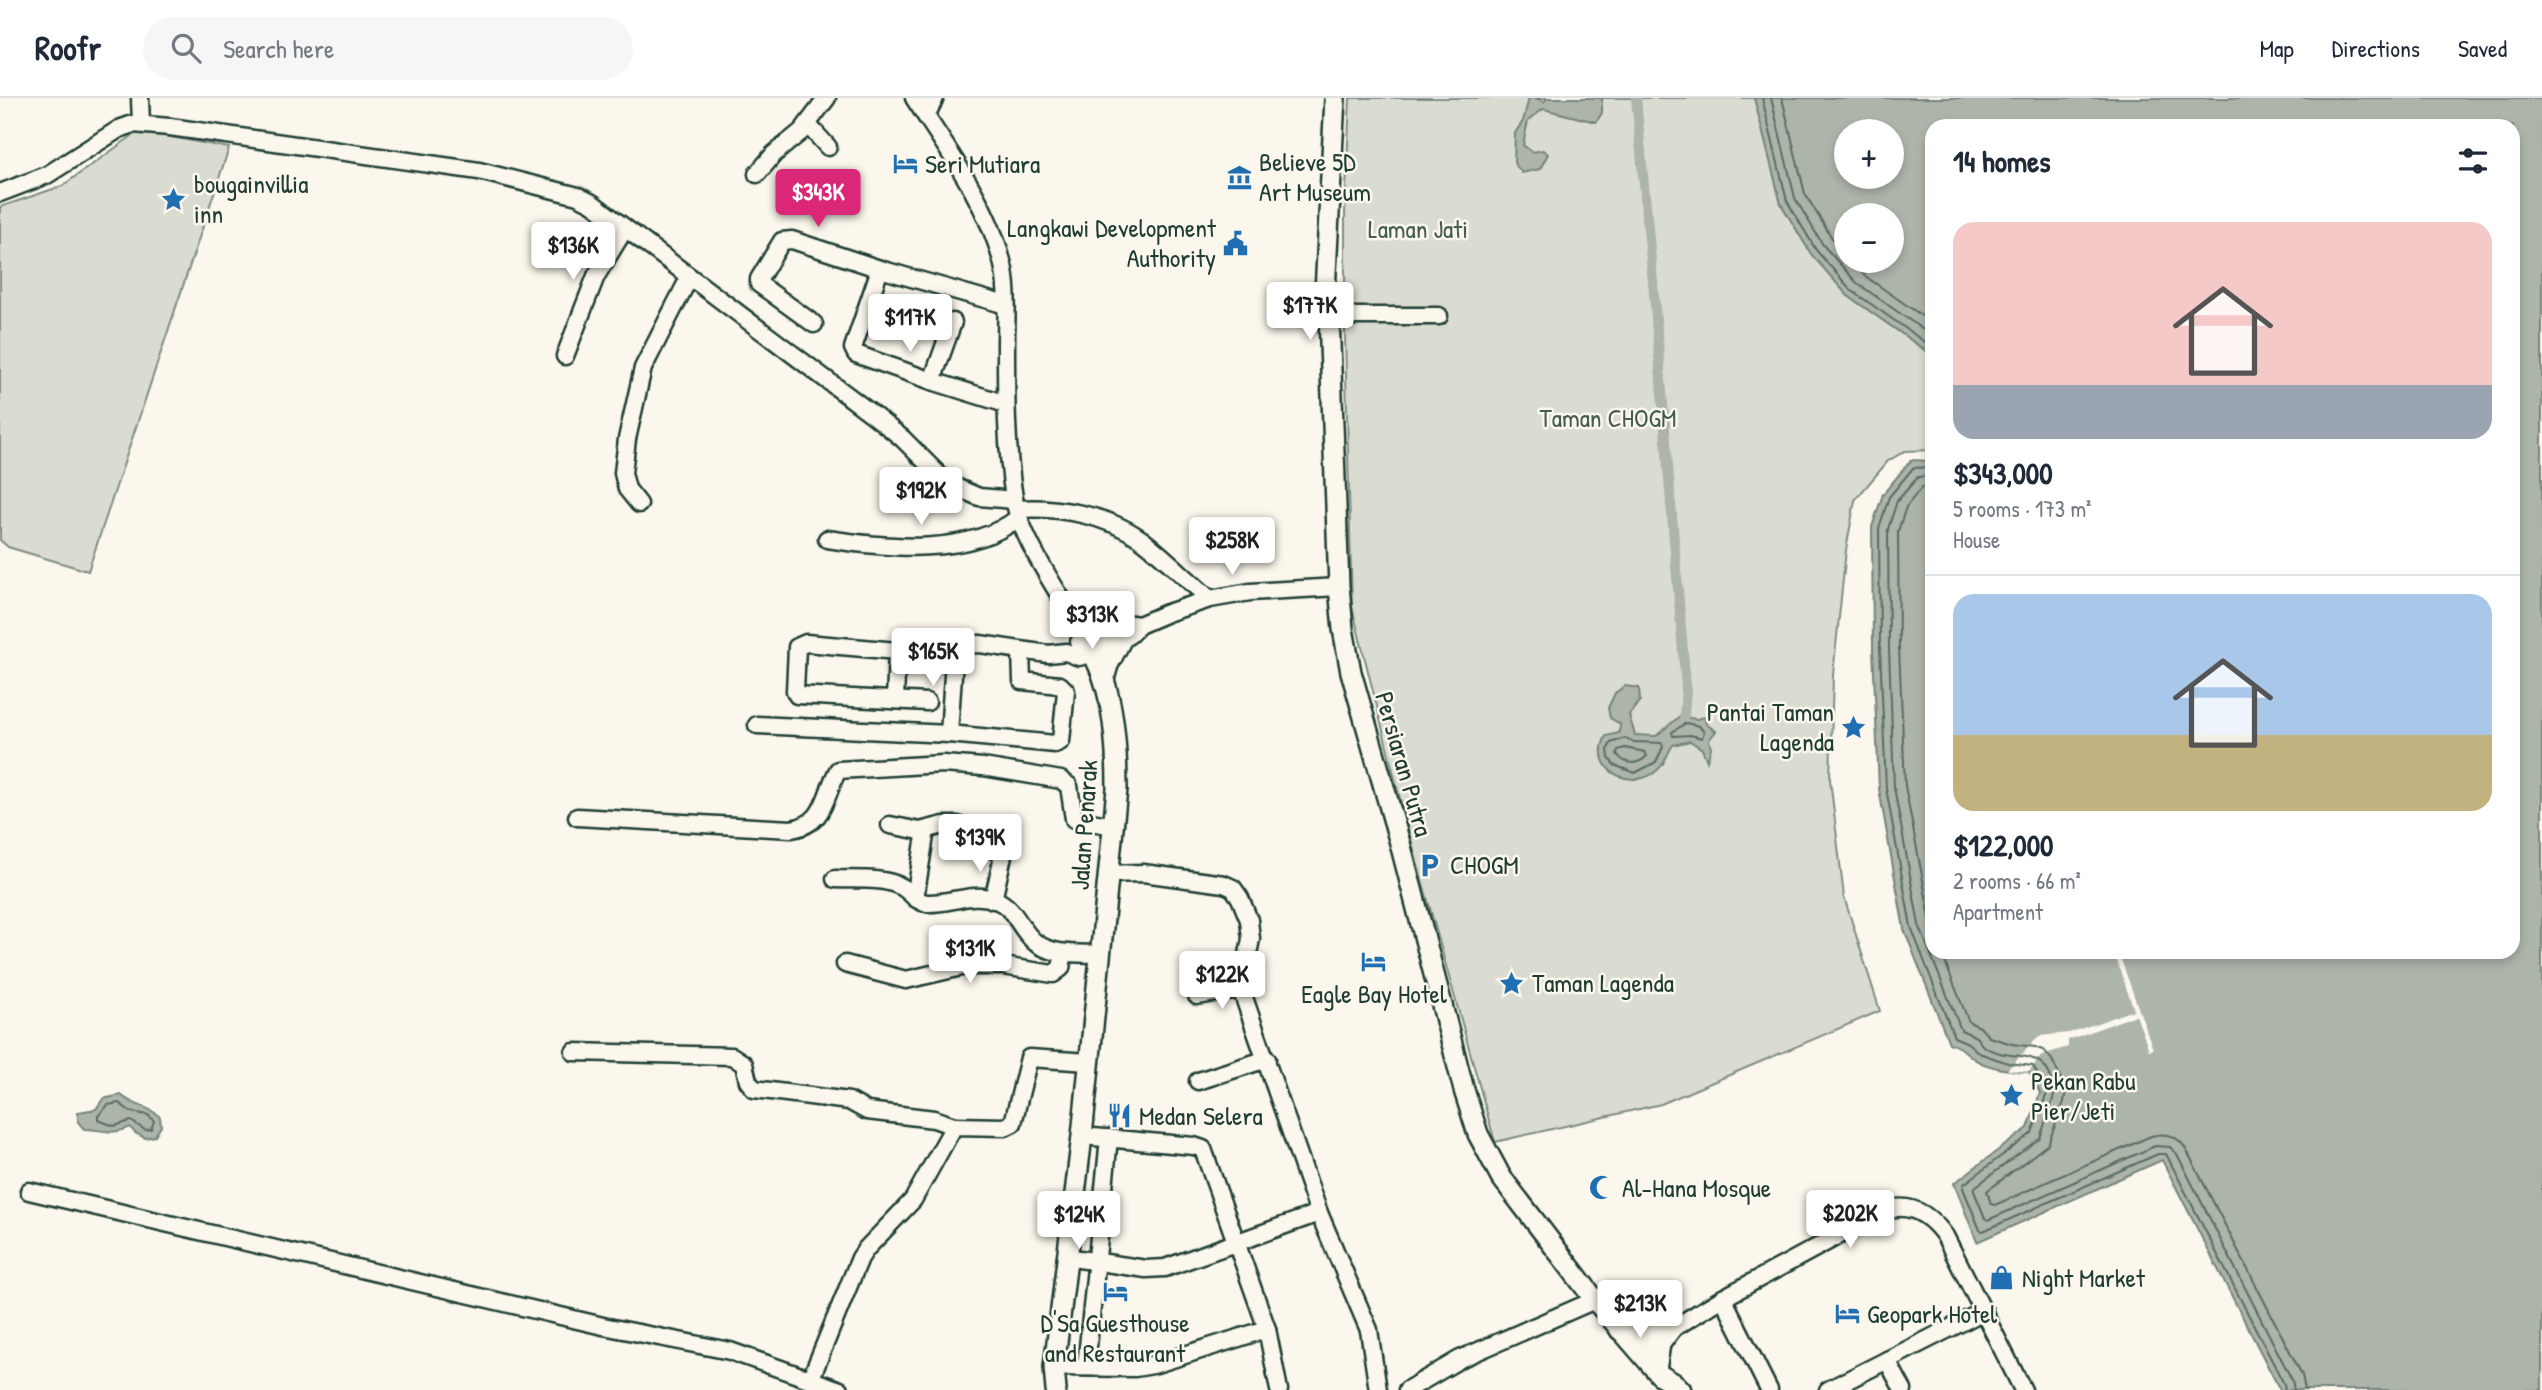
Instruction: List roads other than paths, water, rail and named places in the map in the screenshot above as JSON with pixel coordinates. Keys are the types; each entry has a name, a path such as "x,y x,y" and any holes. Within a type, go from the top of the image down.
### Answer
{"main road":[{"name":"Persiaran Putra","path":"1335,98 1325,292 1329,316 1339,587 1351,672 1478,1134 1501,1177 1595,1300 1660,1378 1675,1384 1681,1390"},
{"path":"1104,679 1117,634"},
{"name":"Jalan Penarak","path":"1056,1390 1054,1367 1082,1136 1114,826 1117,766 1113,725 1104,679 1089,646"},
{"path":"1620,1330 1671,1329"},
{"path":"1660,1378 1660,1345 1671,1329"}],"street":[{"path":"140,98 141,124"},
{"path":"757,174 774,154 808,125 827,98"},
{"name":"Jalan Penarak","path":"914,98 961,171 996,243 1006,283 1006,404 1017,509 1044,567 1089,646"},
{"path":"926,116 935,98"},
{"path":"0,193 47,175 119,129 141,124 479,171 578,196 592,203 624,230 902,438 942,478 979,497 1017,509 1065,511 1121,528 1140,539 1210,599"},
{"path":"808,125 828,147"},
{"path":"565,356 596,276 624,230"},
{"path":"814,324 759,284 759,279 782,241 792,240 880,269 1006,305"},
{"path":"880,269 853,348 854,352 932,381 1006,404"},
{"path":"639,504 627,489 624,473 623,458 632,415 643,368 689,278"},
{"path":"1329,316 1439,316"},
{"path":"932,381 953,322"},
{"path":"827,539 876,545 957,544 1004,530 1017,509"},
{"path":"1073,615 1117,634 1129,635 1139,625 1210,599 1250,592 1339,587"},
{"path":"927,702 801,697 795,691 797,646 806,643 909,652 980,644 1048,654 1089,646 1117,634"},
{"path":"949,734 955,645"},
{"path":"757,725 949,734 1055,744 1061,741 1066,691 1060,685 1022,681 1021,650"},
{"path":"895,700 897,651"},
{"path":"578,817 791,829 804,827 814,821 838,770 943,764 983,766 1061,780 1069,786 1074,819 1114,826"},
{"path":"890,825 910,831 958,825 1003,856 993,900"},
{"path":"915,898 926,830"},
{"path":"1108,874 1143,873 1224,884 1233,888 1240,898 1249,920 1251,939 1241,989 1319,1213 1369,1331 1378,1390"},
{"path":"835,879 889,882 901,886 921,902 976,896 993,900 1008,908 1036,943 1048,950 1100,954"},
{"path":"845,964 906,980 966,966 1003,966 1053,974 1061,968 1064,953"},
{"path":"1196,996 1241,989"},
{"path":"574,1052 732,1056 744,1064 748,1082 754,1088 849,1101 867,1111 934,1119 954,1126 1005,1127 1013,1123 1029,1058 1089,1062"},
{"path":"1198,1081 1267,1059"},
{"path":"811,1378 860,1258 913,1200 954,1126"},
{"path":"1082,1136 1203,1149 1267,1329 1279,1390"},
{"path":"1086,1367 1109,1138"},
{"path":"29,1191 603,1326 730,1351 840,1390"},
{"path":"1637,1350 1723,1298 1893,1208 1914,1209 1930,1219 1945,1236 2022,1390"},
{"path":"1066,1257 1146,1269 1165,1268 1319,1213"},
{"path":"1723,1298 1769,1390"},
{"path":"1407,1390 1460,1359 1595,1300"},
{"path":"1828,1390 1984,1311"},
{"path":"1054,1367 1135,1368 1153,1365 1267,1329"},
{"path":"1888,1360 1903,1390"}],"water":[{"path":"1529,98 1544,102 1547,98 1602,98 1602,113 1596,122 1543,109 1528,121 1523,145 1532,152 1543,150 1548,154 1540,169 1522,173 1514,163 1515,133 1523,121"},
{"path":"1754,98 2542,98 2542,1390 2280,1390 2162,1160 1977,1242 1954,1183 2028,1128 2040,1093 2029,1072 1985,1064 1949,1043 1904,929 1879,789 1873,649 1872,527 1883,494 1911,460 1925,461 1925,959 2520,959 2520,119 1925,119 1925,350 1847,295 1811,254 1781,204"},
{"path":"1625,686 1639,688 1640,701 1629,715 1635,735 1656,736 1680,716 1696,719 1705,717 1706,724 1716,731 1709,740 1711,748 1707,761 1702,749 1690,741 1673,745 1662,765 1653,774 1642,778 1630,779 1610,770 1604,761 1602,750 1606,736 1619,733 1620,724 1610,718 1608,708 1615,693"},
{"path":"121,1095 160,1117 161,1126 155,1136 145,1138 130,1127 113,1132 84,1129 78,1122 78,1112 96,1109 103,1099"}],"waterway":[{"path":"1636,98 1686,688 1684,716"}],"place":[{"name":"Seri Mutiara","path":"905,164"},
{"name":"Believe 5D Art Museum","path":"1239,177"},
{"name":"bougainvillia inn","path":"174,199"},
{"name":"Langkawi Development Authority","path":"1236,243"},
{"name":"Pantai Taman Lagenda","path":"1854,727"},
{"name":"CHOGM","path":"1430,865"},
{"name":"Eagle Bay Hotel","path":"1374,962"},
{"name":"Taman Lagenda","path":"1512,983"},
{"name":"Pekan Rabu Pier/Jeti","path":"2011,1096"},
{"name":"Medan Selera","path":"1119,1116"},
{"name":"Al-Hana Mosque","path":"1602,1188"},
{"name":"Night Market","path":"2002,1278"},
{"name":"D'Sa Guesthouse and Restaurant","path":"1115,1291"},
{"name":"Geopark Hotel","path":"1847,1314"}],"park label":[{"name":"Laman Jati","path":"1418,229"},
{"name":"Taman CHOGM","path":"1608,418"}]}
